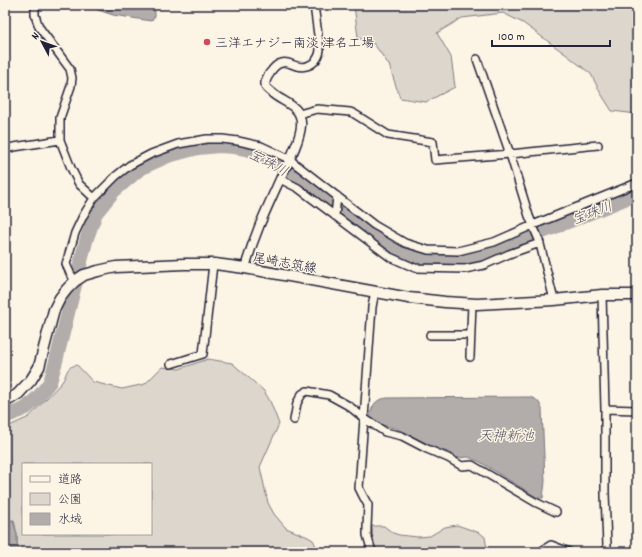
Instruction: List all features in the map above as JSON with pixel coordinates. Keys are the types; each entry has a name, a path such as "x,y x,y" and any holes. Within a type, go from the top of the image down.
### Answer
{"main road":[{"name":"尾崎志筑線","path":"5,402 18,394 31,380 39,367 54,310 60,298 76,276 116,267 213,264 245,268 423,300 444,302 472,303 554,300 602,295 637,295"}],"street":[{"path":"35,5 35,15 39,27 70,69 72,78 71,86 60,118 60,140 70,168 79,184 94,198"},
{"path":"245,268 255,234 289,161 301,125 299,114 292,105 273,94 266,87 266,80 273,68 280,63 286,62 297,66 304,66 314,62 317,59 320,54 320,50 314,5"},
{"path":"477,59 539,242 554,300"},
{"path":"299,114 317,109 353,113 388,135 433,142 435,160 598,145"},
{"path":"76,276 66,264 73,238 83,216 94,198 116,176 130,165 150,154 178,144 207,139 238,141 261,146 289,161 374,225 405,243 428,250 458,251 494,242 534,227 637,183"},
{"path":"5,149 60,140"},
{"path":"281,177 390,257 415,268 465,269 484,265 539,242"},
{"path":"335,216 337,196"},
{"path":"171,364 203,354 213,264"},
{"path":"372,552 367,528 368,506 359,488 372,307 376,292"},
{"path":"602,295 606,552"},
{"path":"470,357 472,303"},
{"path":"430,335 470,335"},
{"path":"294,420 297,403 302,394 307,392 329,395 349,406 385,432 402,436 427,450 448,458 462,466 472,465 535,502 556,512"},
{"path":"604,409 637,410"},
{"path":"540,552 551,545 569,552"}],"green space":[{"path":"354,5 637,5 637,114 612,111 591,74 523,23 503,13 462,18 437,33 451,57 455,87 426,102 400,98 389,65 374,44 358,38"},
{"path":"208,359 232,363 264,391 270,401 279,424 260,467 268,503 274,514 286,528 313,540 319,552 21,552 17,544 14,520 5,522 5,428 29,417 62,382 70,367 77,365 93,382 122,389 145,384 162,367 179,369"},
{"path":"457,525 480,533 485,537 486,552 375,552 373,548 372,526 384,526 393,533 399,535 418,537 430,536 445,527"}],"water":[{"path":"89,5 149,5 155,11 155,16 151,21 113,15 89,7"},
{"name":"天神新池","path":"529,397 537,401 542,409 545,481 543,498 538,498 480,462 468,457 458,458 448,452 428,446 395,428 381,425 369,418 374,404 379,400 387,398"},
{"path":"13,520 17,535 17,544 21,552 5,552 5,522"}],"waterway":[{"name":"宝珠川","path":"5,417 26,408 38,397 50,382 84,249 96,213 113,192 141,168 168,156 198,148 219,146 246,149 259,154 303,180 350,217 399,250 425,259 460,260 482,255 637,194"}],"place":[{"name":"三洋エナジー南淡 津名工場","path":"207,42"}]}
